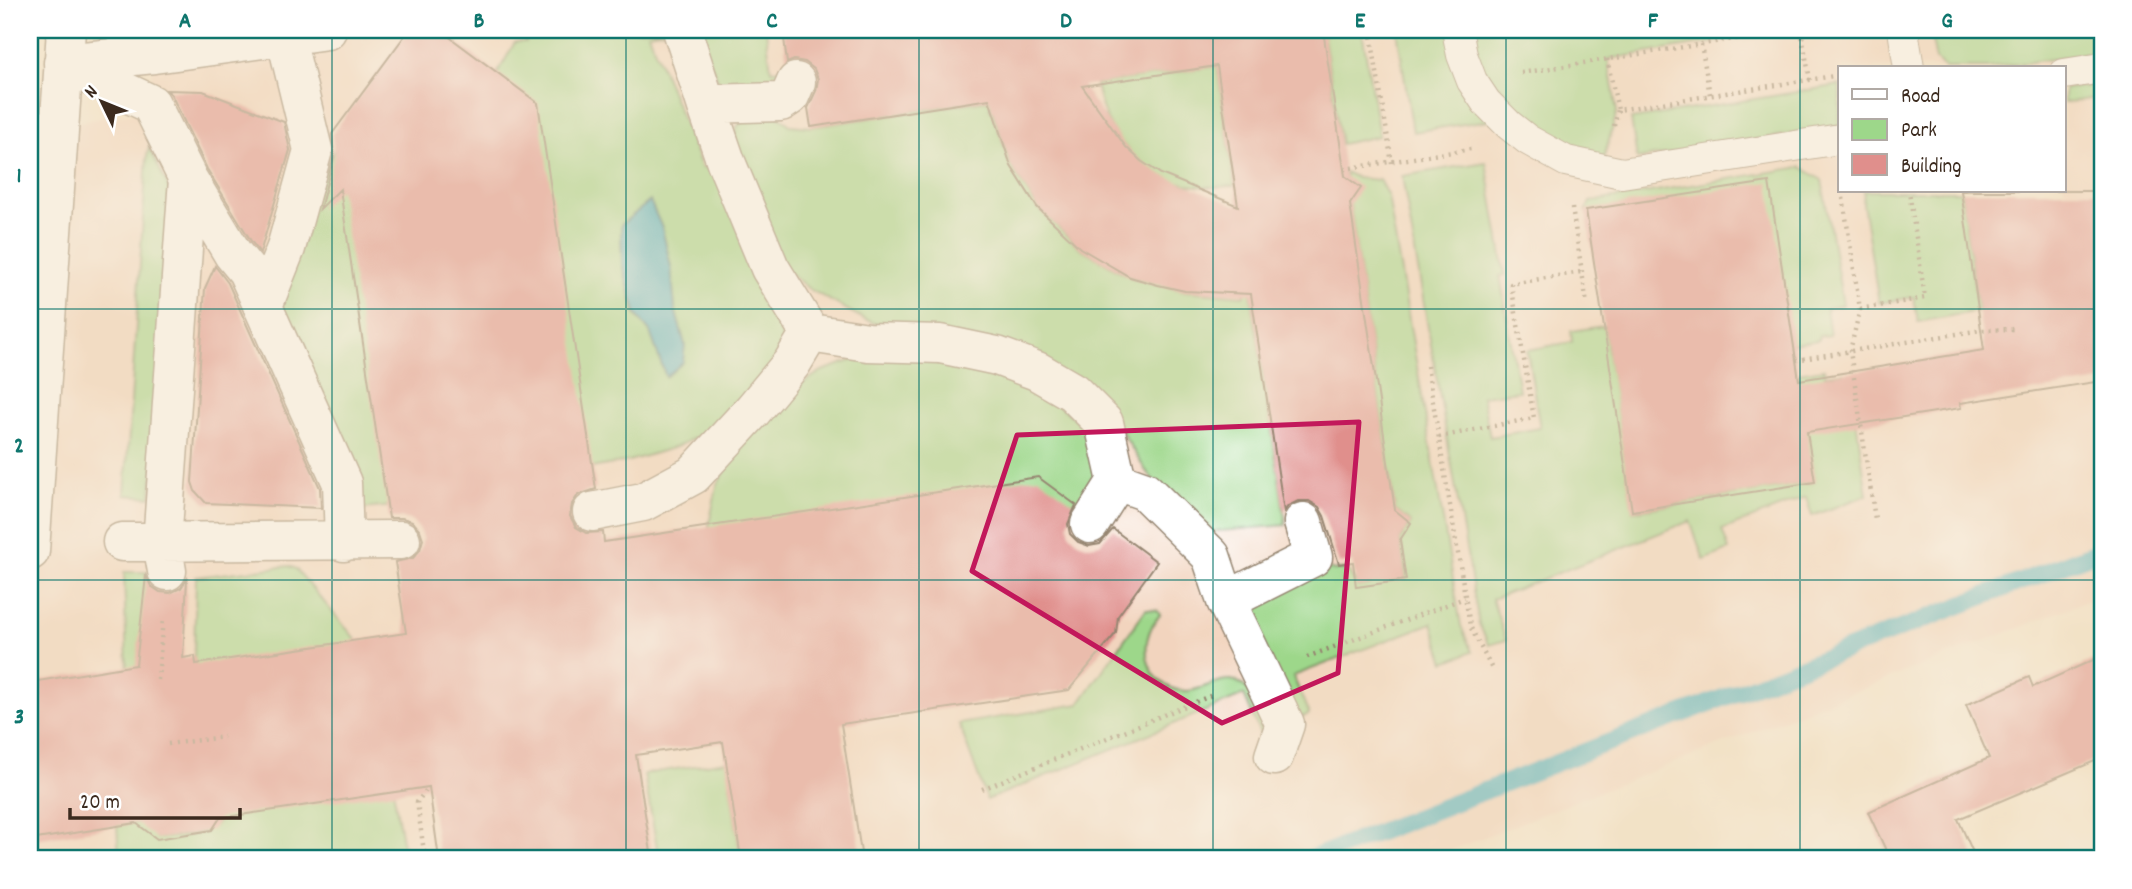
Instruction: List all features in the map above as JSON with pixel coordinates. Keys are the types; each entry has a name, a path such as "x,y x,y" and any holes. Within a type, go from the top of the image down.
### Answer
{"street":[{"path":"64,46 154,54 284,33 327,30"},
{"path":"681,30 726,162 770,268 810,333 868,342 940,344 997,356 1037,371 1073,392 1104,423 1117,481 1090,524"},
{"path":"263,306 286,248 313,150 284,33"},
{"path":"64,46 150,104 188,179 233,254 247,271 342,483 344,542"},
{"path":"30,551 41,223 64,46"},
{"path":"706,104 781,102 790,96 796,82"},
{"path":"164,557 188,179"},
{"path":"592,512 643,502 693,475 777,382 810,333"},
{"path":"1117,481 1145,491 1211,556 1226,601 1285,723 1273,756"},
{"path":"1226,601 1313,556 1303,522"},
{"path":"122,542 164,557 401,540"}],"lane":[{"path":"1457,30 1462,55 1472,81 1486,102 1528,140 1566,162 1622,173 1838,139"},
{"path":"1903,30 1909,66"},
{"path":"2066,74 2102,68"}],"path":[{"path":"1370,30 1392,163"},
{"path":"1472,81 1790,30"},
{"path":"1801,30 1810,80"},
{"path":"1701,44 1710,95"},
{"path":"1607,59 1618,110 1838,75"},
{"path":"1344,169 1528,140"},
{"path":"1566,162 1587,304"},
{"path":"1842,192 1860,309 1850,351 1875,519"},
{"path":"1860,309 1925,298 1909,192"},
{"path":"1439,437 1534,418 1511,284 1581,272"},
{"path":"1796,360 1981,330 2015,329"},
{"path":"1427,366 1470,625 1493,671"},
{"path":"158,680 164,557"},
{"path":"168,744 224,737"},
{"path":"425,859 418,802 428,788"}],"highlighted area":[{"path":"1359,422 1338,673 1222,723 972,571 1017,435"}],"shaded area":[{"path":"155,30 2102,30 2102,595 1428,859 30,859 30,129 149,111"}],"green space":[{"path":"524,30 666,30 648,33 702,168 719,164 778,312 783,341 781,356 713,429 676,447 629,461 586,469 494,80 515,42 526,42","holes":["650,201 662,228 671,267 675,309 685,345 666,377 650,332 636,315 622,264 621,225"]},
{"path":"697,30 766,30 771,70 787,69 789,83 726,86 719,83"},
{"path":"1323,30 1362,30 1379,136 1341,144"},
{"path":"1397,30 1790,30 1608,59 1617,112 1601,169 1501,118 1413,132"},
{"path":"1930,30 2102,30 2102,52 2003,66 1943,66 1936,60"},
{"path":"1217,66 1235,186 1204,187 1173,180 1147,166 1125,147 1103,110 1096,84"},
{"path":"2102,84 2102,97 2066,103 2066,89"},
{"path":"1838,85 1838,126 1637,159 1631,119"},
{"path":"994,99 995,105 990,106 990,110 1011,166 1037,207 1080,248 1130,277 1185,291 1242,296 1245,295 1245,289 1250,288 1286,525 1198,533 1146,471 1112,416 864,319 809,289 784,269 733,147 736,128 743,120 778,115 790,125 811,127"},
{"path":"340,136 394,506 362,509 272,315 273,292"},
{"path":"149,147 175,201 151,497 125,495"},
{"path":"1486,162 1505,275 1500,276 1519,391 1482,396 1490,437 1540,428 1527,350 1572,342 1571,331 1604,326 1633,511 1814,482 1798,373 1824,369 1825,375 1843,373 1850,378 1867,495 1812,516 1806,497 1722,530 1729,550 1704,560 1690,521 1492,599 1506,640 1489,645 1479,624 1402,176"},
{"path":"1801,167 1822,180 1843,305 1826,308 1830,335 1819,336 1819,340 1793,344 1586,211 1590,202"},
{"path":"1345,172 1357,178 1379,180 1388,196 1461,626 1472,652 1445,662 1432,623 1293,676 1309,714 1293,721 1251,621 1264,598 1327,568 1334,571 1348,569 1357,587 1406,579 1400,540 1411,523 1395,510"},
{"path":"1864,192 1961,192 1978,311 1918,322 1914,297 1879,303 1863,204"},
{"path":"909,351 1027,375 1096,439 1097,484 1072,514 1035,485 707,535 717,486 734,451 785,394 822,371 859,358"},
{"path":"289,566 296,569 364,649 198,674 194,657 196,577"},
{"path":"124,572 146,572 149,665 127,670"},
{"path":"1146,609 1157,610 1160,615 1152,626 1147,651 1154,674 1162,683 1173,689 1187,691 1224,680 1235,681 1269,707 1276,728 1260,734 1244,695 987,800 959,724 1079,704"},
{"path":"776,753 730,784 741,859 659,859 644,774"},
{"path":"392,783 405,859 119,859 117,825 147,822 157,839 190,835 213,827 218,822 216,810"}],"water":[{"path":"650,201 662,228 671,267 675,309 685,345 683,362 666,377 650,332 637,315 622,264 621,225"}],"building":[{"path":"409,30 440,30 538,103 596,489 578,495 572,504 570,516 576,527 586,533 603,532 604,542 1038,477 1076,505 1068,524 1070,534 1078,542 1089,546 1100,544 1113,529 1157,562 1118,616 1116,633 1069,690 841,724 862,859 741,859 723,742 636,755 652,859 439,859 429,787 220,818 212,830 157,839 136,823 30,840 30,699 40,697 38,681 136,665 146,576 151,586 160,592 170,593 181,588 187,579 183,658 195,656 196,664 406,633 395,562 413,558 420,550 423,539 420,530 412,521 389,518 340,189 320,209 334,156 332,134"},
{"path":"783,30 1323,30 1345,176 1361,188 1350,204 1395,510 1411,523 1400,540 1406,580 1356,587 1353,562 1339,564 1319,507 1309,501 1298,501 1288,506 1284,512 1251,294 1185,291 1158,285 1130,277 1080,248 1037,207 1011,166 989,99 811,127 808,108 818,79 814,69 805,62 794,60 787,63","holes":["1217,66 1238,206 1161,174 1141,161 1126,147 1082,86"]},
{"path":"166,90 203,91 284,122 290,150 260,253 207,169 171,94"},
{"path":"1769,182 1799,380 1984,350 1961,192 2102,191 2102,381 1960,403 1961,408 1807,432 1815,482 1632,511 1586,210"},
{"path":"215,266 228,283 320,488 321,508 206,503 195,491 192,482 205,288"},
{"path":"2102,656 2102,758 1958,819 1976,859 1890,859 1868,812 1989,758 1966,705 2029,677 2033,687"}],"waterway":[{"path":"1310,859 2102,550"}]}
